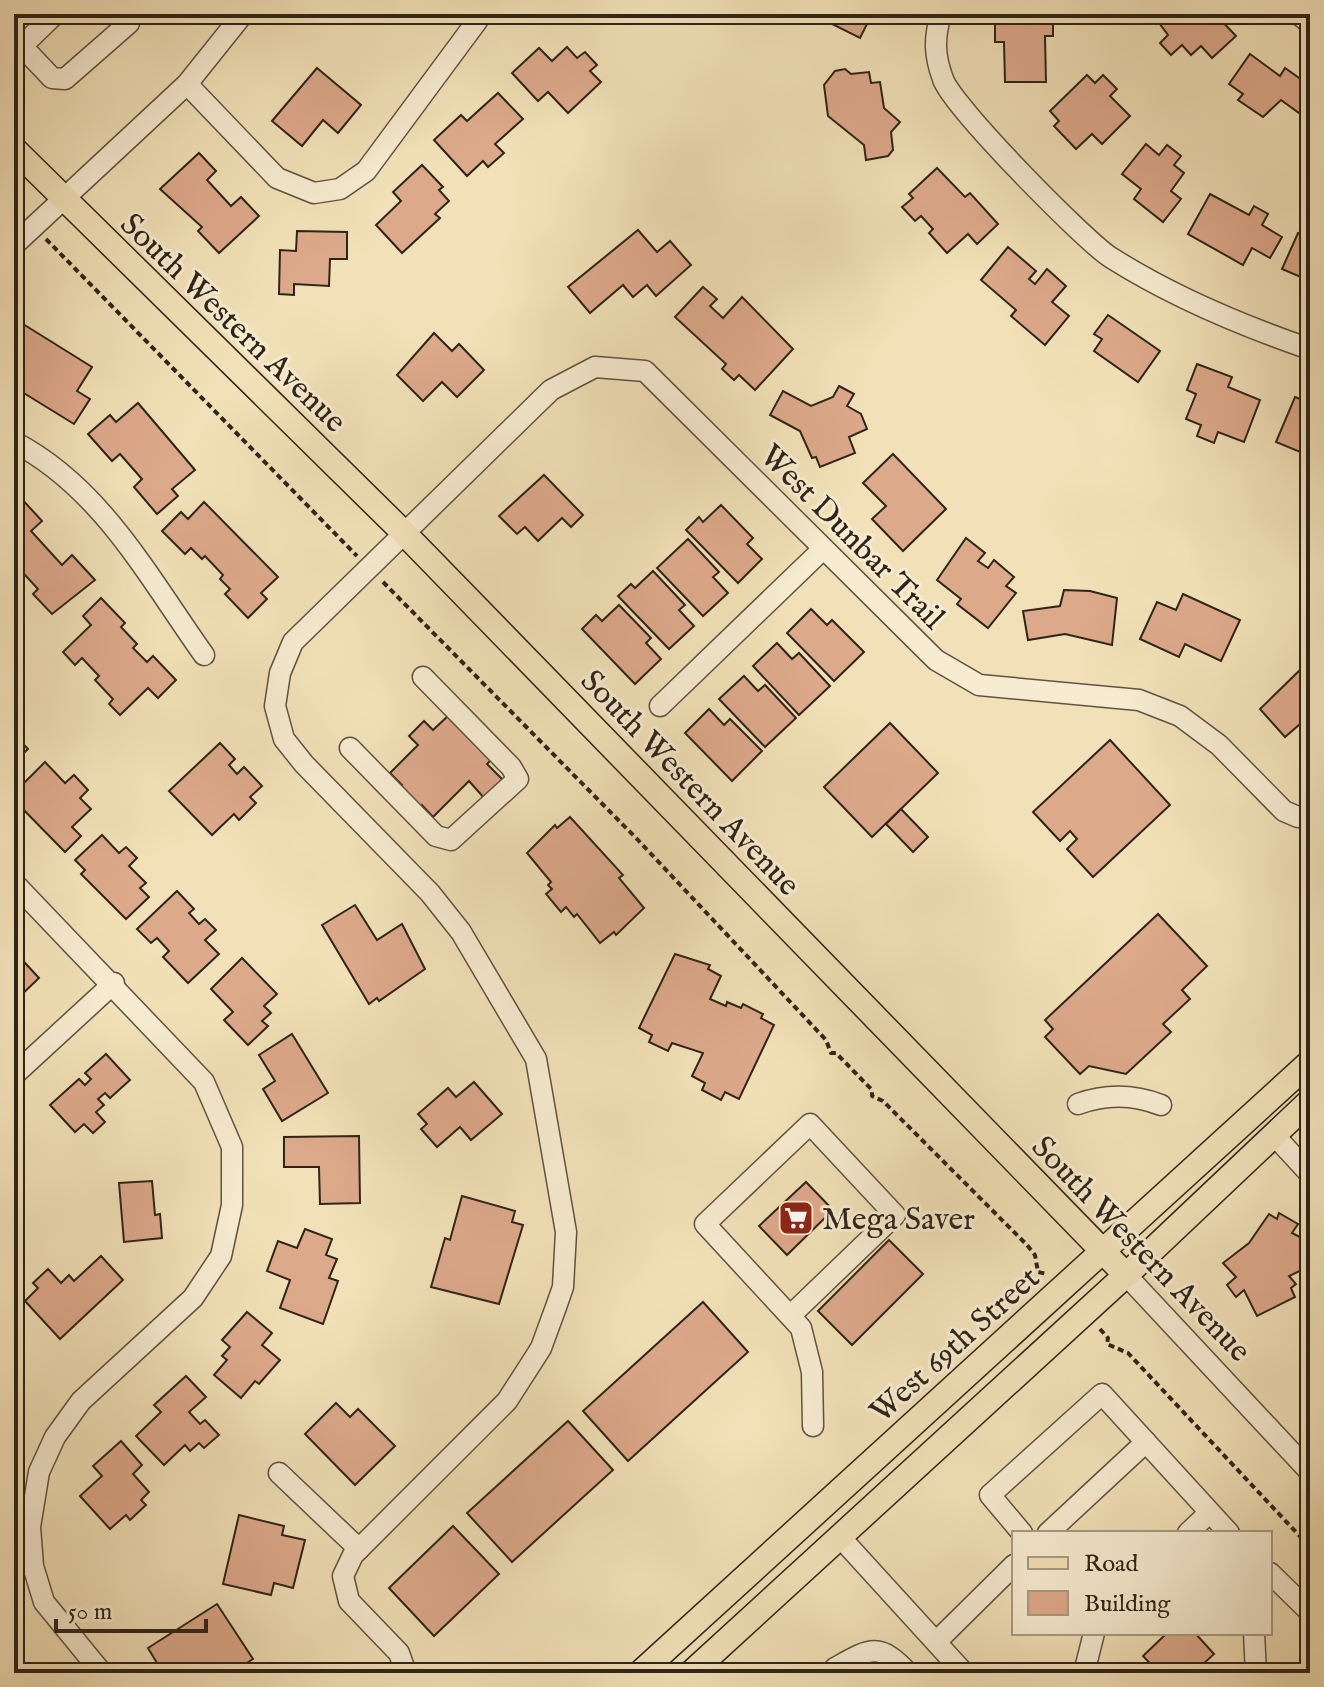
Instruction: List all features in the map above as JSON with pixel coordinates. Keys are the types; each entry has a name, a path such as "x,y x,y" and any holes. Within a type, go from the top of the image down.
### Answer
{"main road":[{"name":"South Western Avenue","path":"14,149 403,532 1126,1275"},
{"name":"West 69th Street","path":"640,1673 1310,1062"},
{"name":"West 69th Street","path":"691,1673 1126,1275 1274,1135 1307,1110"}],"street":[{"path":"55,14 18,42 52,78 65,79 129,23 131,14"},
{"path":"14,245 187,84 243,14"},
{"path":"941,14 933,40 943,82 966,115 1106,255 1159,286 1236,324 1310,349"},
{"path":"1298,14 1310,23"},
{"path":"187,84 277,178 314,193 340,189 366,171 477,21"},
{"name":"West Dunbar Trail","path":"359,1549 507,1401 541,1348 563,1287 566,1232 536,1059 461,932 430,893 304,764 284,739 275,706 280,673 293,642 551,390 595,367 645,371 936,660 979,685 1139,700 1180,716 1219,745 1284,811 1298,817 1310,815"},
{"path":"14,442 72,479 110,523 204,655"},
{"path":"660,706 823,549"},
{"path":"350,748 436,836 451,840 518,779 511,767 423,677"},
{"path":"14,883 114,983 204,1082 232,1147 232,1205 221,1256 193,1298 81,1401 55,1437 39,1472 22,1524 44,1602 102,1673"},
{"path":"14,1075 114,983"},
{"path":"1078,1104 1101,1096 1142,1097 1161,1105"},
{"path":"790,1316 895,1215 810,1124 705,1224 801,1328 812,1372 813,1426"},
{"path":"1274,1135 1310,1174"},
{"name":"South Western Avenue","path":"1126,1275 1310,1472"},
{"path":"1020,1531 990,1495 1102,1394 1227,1531"},
{"path":"1050,1531 1146,1442"},
{"path":"279,1473 359,1549 343,1576 349,1601 399,1653 406,1673"},
{"path":"1190,1531 1209,1513"},
{"path":"840,1537 964,1673"},
{"path":"936,1642 1012,1567"},
{"path":"1272,1578 1310,1612"},
{"path":"1084,1673 1094,1635"},
{"path":"1254,1635 1256,1673"},
{"path":"835,1668 863,1653 877,1650 891,1654 908,1673"}],"path":[{"path":"34,227 637,839 826,1040 831,1053 836,1053 872,1090 872,1096 883,1101 1027,1245 1035,1255 1038,1272 1046,1273"},
{"path":"1108,1338 1107,1344 1128,1353 1310,1547"}],"building":[{"path":"341,14 367,14 366,24 340,22"},
{"path":"819,14 877,14 874,20 870,18 860,38 818,17"},
{"path":"995,14 1053,14 1053,36 1045,36 1046,82 1005,82 1004,42 995,42"},
{"path":"1215,14 1236,36 1212,58 1201,46 1191,55 1182,45 1171,55 1160,43 1168,35 1153,15"},
{"path":"567,47 577,58 585,52 597,65 590,71 601,82 568,113 548,92 538,101 512,73 539,48 552,61"},
{"path":"1250,54 1280,76 1285,68 1306,83 1304,86 1310,91 1310,97 1299,113 1281,100 1263,117 1238,100 1243,94 1229,84"},
{"path":"317,68 361,105 338,133 323,120 302,146 272,121"},
{"path":"845,69 851,74 869,72 871,83 880,82 884,108 900,122 891,132 893,150 888,156 866,160 864,145 828,116 824,85 835,71"},
{"path":"1087,75 1095,83 1103,75 1117,89 1110,96 1130,116 1102,144 1092,134 1076,149 1054,126 1059,121 1050,111"},
{"path":"498,93 523,119 495,144 504,153 488,167 483,161 467,176 434,140 461,115 467,121"},
{"path":"1146,144 1159,155 1167,145 1181,156 1174,165 1184,173 1171,191 1181,199 1163,222 1134,199 1141,189 1122,174"},
{"path":"199,153 216,171 207,180 231,206 241,197 259,216 219,253 198,231 202,227 160,189"},
{"path":"422,165 443,187 439,190 449,201 435,214 440,218 402,253 376,225 401,201 393,192"},
{"path":"937,168 965,197 970,193 998,224 977,244 968,234 947,253 929,233 933,229 921,216 915,221 902,207 913,198 909,194"},
{"path":"1210,194 1249,215 1254,206 1268,214 1262,225 1282,237 1270,258 1252,248 1243,265 1188,234"},
{"path":"638,230 657,252 670,241 691,265 656,296 647,285 633,297 623,285 590,313 568,287"},
{"path":"297,231 347,232 347,259 330,259 329,286 294,284 294,295 279,294 280,250 296,251"},
{"path":"1298,233 1310,238 1310,281 1282,269"},
{"path":"1008,247 1036,271 1029,279 1035,284 1047,269 1066,286 1052,302 1069,316 1045,345 1011,316 1016,310 981,280"},
{"path":"703,287 717,299 710,306 723,318 742,297 793,349 755,390 739,375 734,380 722,369 726,364 675,317"},
{"path":"1108,315 1160,351 1138,382 1094,351 1102,339 1094,334"},
{"path":"23,324 92,367 77,391 90,399 74,424 14,387 14,340"},
{"path":"434,333 452,351 459,344 484,370 457,397 442,382 423,401 397,375"},
{"path":"1197,364 1232,377 1228,387 1260,400 1244,442 1218,432 1214,443 1197,436 1201,425 1186,419 1196,394 1187,390"},
{"path":"839,386 854,394 847,406 861,414 867,429 849,437 855,453 820,467 816,457 812,458 800,431 770,415 783,391 811,406 833,397"},
{"path":"1295,397 1310,403 1310,456 1276,442"},
{"path":"138,403 195,470 172,489 178,496 157,514 134,487 142,479 120,454 112,461 88,434 110,415 116,422"},
{"path":"893,454 946,509 903,551 872,519 886,506 863,483"},
{"path":"544,475 583,515 571,527 562,518 538,541 525,527 517,534 499,516"},
{"path":"20,497 42,521 31,531 62,565 72,555 95,580 52,614 33,594 38,589 14,563 14,502"},
{"path":"204,502 278,577 261,593 267,599 248,618 225,594 230,589 220,579 223,575 205,556 202,559 191,548 185,554 162,531 181,512 188,519"},
{"path":"721,505 753,538 747,544 762,559 738,583 686,530 699,517 703,522"},
{"path":"966,538 985,553 978,561 988,568 994,560 1014,577 1006,586 1016,593 988,628 957,604 961,599 937,580"},
{"path":"688,539 719,572 713,577 728,593 703,616 657,568"},
{"path":"653,571 685,605 679,610 694,626 669,649 618,596 631,584 635,588"},
{"path":"1064,590 1090,591 1117,598 1112,645 1065,634 1028,640 1023,611 1060,606"},
{"path":"1183,594 1240,620 1221,661 1185,644 1179,657 1140,639 1157,602 1176,610"},
{"path":"101,598 125,623 121,627 137,644 133,648 147,662 153,656 176,680 158,698 148,688 120,715 109,704 113,699 95,680 99,676 82,658 75,665 63,652 91,625 83,616"},
{"path":"619,605 651,638 646,643 661,659 635,684 582,629 596,615 602,621"},
{"path":"811,609 827,625 832,620 864,652 834,681 787,633"},
{"path":"777,643 792,659 799,653 830,686 799,715 753,666"},
{"path":"1303,667 1310,675 1310,722 1307,718 1285,737 1260,709"},
{"path":"744,676 758,691 765,685 796,718 765,747 719,699"},
{"path":"709,709 724,725 730,719 762,751 732,781 685,733"},
{"path":"449,715 492,759 487,764 504,781 485,799 469,781 433,817 422,805 417,809 398,789 402,785 390,773 418,745 409,736 424,721 433,730"},
{"path":"890,723 938,773 872,837 824,787"},
{"path":"14,734 28,749 14,763"},
{"path":"1110,740 1170,805 1093,877 1067,849 1077,839 1070,831 1060,841 1033,812"},
{"path":"220,743 235,759 229,765 237,774 244,767 262,786 250,797 256,803 239,820 234,814 212,835 169,791"},
{"path":"45,762 65,783 74,775 88,790 80,798 91,809 72,827 81,836 65,852 14,800 14,793"},
{"path":"901,809 928,837 913,852 886,824"},
{"path":"570,817 623,875 619,878 644,908 616,935 614,932 600,943 577,914 574,917 566,907 561,912 546,894 552,889 548,885 551,882 527,853 555,825 557,828"},
{"path":"102,835 119,853 126,847 137,858 129,866 146,883 140,888 149,897 126,919 81,874 85,870 75,860"},
{"path":"177,891 194,909 189,913 199,924 205,919 216,930 205,940 219,954 188,983 163,957 169,951 157,938 151,943 137,929"},
{"path":"355,905 377,940 402,924 425,969 379,1001 377,998 369,1004 322,925"},
{"path":"1158,914 1207,966 1182,990 1190,999 1163,1024 1171,1032 1126,1074 1089,1066 1080,1074 1045,1037 1053,1029 1045,1020"},
{"path":"14,951 39,978 14,1002"},
{"path":"675,954 710,965 708,969 721,976 710,999 726,1006 727,1002 741,1008 743,1004 763,1014 761,1018 774,1025 739,1099 725,1092 721,1100 702,1090 705,1083 692,1076 703,1053 672,1043 668,1051 649,1042 652,1035 639,1028"},
{"path":"242,958 277,994 264,1006 271,1013 262,1021 268,1026 248,1045 224,1020 233,1012 211,989"},
{"path":"292,1034 328,1093 282,1121 263,1089 275,1081 259,1055"},
{"path":"106,1054 130,1080 110,1098 105,1093 98,1099 104,1105 96,1112 105,1122 93,1133 84,1124 75,1132 50,1105 79,1079 85,1085 91,1079 85,1073"},
{"path":"474,1082 502,1114 471,1140 460,1127 437,1147 421,1129 427,1124 418,1114 448,1088 456,1097"},
{"path":"359,1136 360,1203 320,1204 319,1167 284,1167 284,1137"},
{"path":"152,1181 155,1215 160,1214 162,1238 124,1242 119,1183"},
{"name":"Mega Saver","path":"806,1182 833,1210 787,1255 759,1226"},
{"path":"462,1196 515,1211 512,1222 523,1225 499,1304 431,1287 445,1238 450,1240"},
{"path":"1279,1213 1298,1224 1292,1233 1310,1242 1310,1270 1306,1268 1289,1276 1296,1284 1291,1288 1295,1297 1257,1316 1244,1290 1236,1297 1227,1285 1236,1277 1223,1263 1249,1243 1269,1214 1277,1219"},
{"path":"305,1229 332,1239 326,1255 337,1259 329,1278 338,1281 323,1324 280,1308 290,1280 267,1271 278,1241 297,1248"},
{"name":"Mega Saver","path":"889,1240 923,1274 852,1345 818,1311"},
{"path":"101,1256 123,1280 60,1339 25,1301 38,1288 33,1283 48,1269 61,1283 69,1275 74,1281"},
{"path":"703,1302 748,1352 628,1461 583,1411"},
{"path":"247,1312 272,1333 262,1345 280,1360 259,1384 255,1381 241,1398 214,1375 227,1360 222,1356 230,1347 222,1340"},
{"path":"186,1376 206,1397 189,1412 200,1424 205,1420 219,1435 204,1448 199,1443 190,1451 185,1445 164,1465 136,1436 161,1412 154,1405"},
{"path":"336,1403 350,1417 358,1409 395,1446 355,1485 305,1434"},
{"path":"568,1421 613,1470 512,1562 467,1513"},
{"path":"121,1441 142,1465 133,1474 149,1492 141,1500 146,1505 130,1520 126,1515 110,1529 80,1496 102,1476 93,1466"},
{"path":"239,1515 284,1526 282,1535 305,1540 293,1588 274,1583 271,1595 223,1584"},
{"path":"453,1526 499,1574 434,1636 389,1588"},
{"path":"217,1604 253,1659 231,1673 163,1673 148,1648"},
{"path":"1165,1635 1197,1635 1214,1654 1201,1666 1204,1670 1201,1673 1159,1673 1143,1656"},
{"path":"1310,1665 1310,1673 1279,1673 1278,1667"}],"place":[{"name":"Mega Saver","path":"796,1218"}]}
